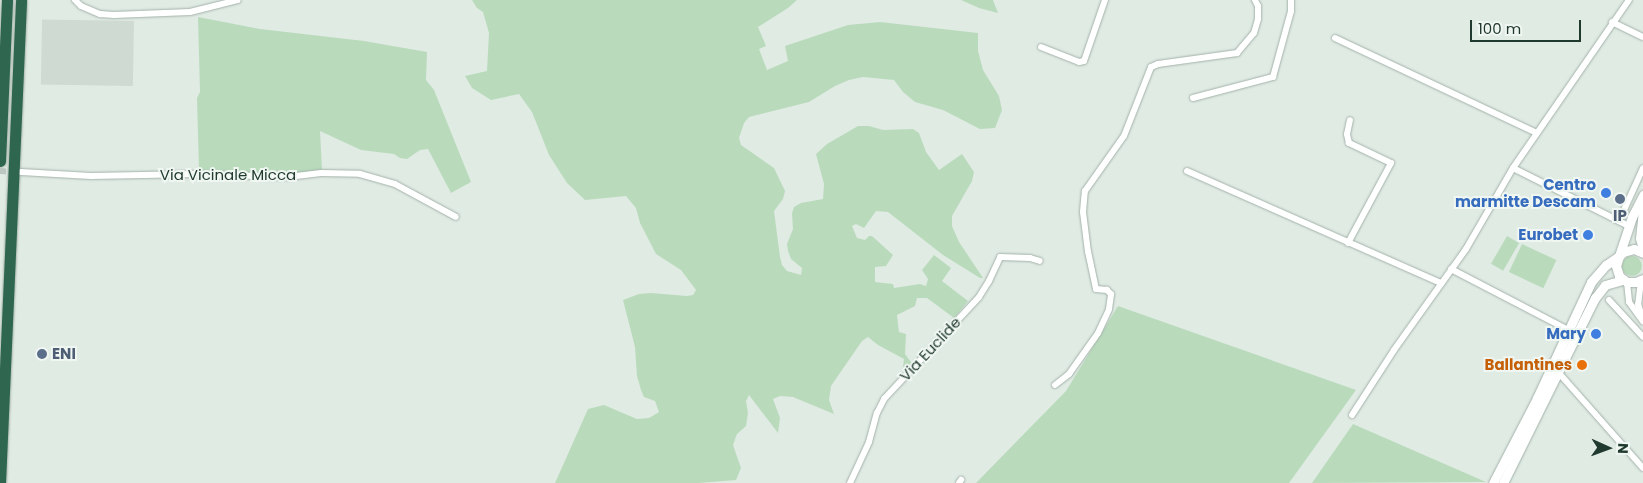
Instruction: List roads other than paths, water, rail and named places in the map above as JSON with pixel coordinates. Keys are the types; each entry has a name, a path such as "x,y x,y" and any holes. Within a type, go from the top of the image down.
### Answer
{"highway":[{"path":"0,161 7,0"},
{"path":"0,483 21,0"}],"main road":[{"path":"1625,281 1617,271 1619,256 1629,226 1643,195"},
{"path":"1493,483 1537,398 1591,282 1606,265 1628,249 1643,251 1640,238 1643,210"},
{"path":"1503,483 1599,291 1610,282 1642,280"}],"street":[{"path":"75,0 81,6 100,14 114,15 190,12 238,0"},
{"path":"1042,47 1079,62 1084,61 1105,0"},
{"path":"1055,385 1069,374 1098,332 1110,309 1111,294 1107,290 1096,289 1088,252 1083,212 1085,191 1124,136 1151,67 1158,64 1237,53 1254,33 1258,19 1258,6 1255,0"},
{"path":"1193,98 1273,77 1291,11 1292,0"},
{"path":"1352,415 1440,283 1466,249 1513,168 1629,0"},
{"path":"1612,22 1643,36"},
{"path":"1335,38 1537,133"},
{"path":"1348,243 1391,163 1349,142 1347,134 1350,120"},
{"path":"1513,168 1629,226"},
{"path":"1619,221 1643,168"},
{"name":"Via Vicinale Micca","path":"20,172 91,176 195,174 288,177 321,172 360,174 394,184 456,217"},
{"path":"1187,172 1440,283"},
{"name":"Via Euclide","path":"850,483 869,442 877,414 884,399 979,297 990,280 998,258 1004,256 1040,261"},
{"path":"1451,269 1568,330"},
{"path":"1642,280 1638,304 1643,320"},
{"path":"1625,281 1629,302 1643,320"},
{"path":"1609,300 1643,337"},
{"path":"1558,372 1643,468"}],"tunnel":[{"path":"0,171 16,172"}],"place":[{"name":"Centro marmitte Descam","path":"1606,193"},
{"name":"IP","path":"1620,199"},
{"name":"Eurobet","path":"1588,235"},
{"name":"Mary","path":"1596,334"},
{"name":"ENI","path":"42,354"},
{"name":"Ballantines","path":"1582,365"}]}
